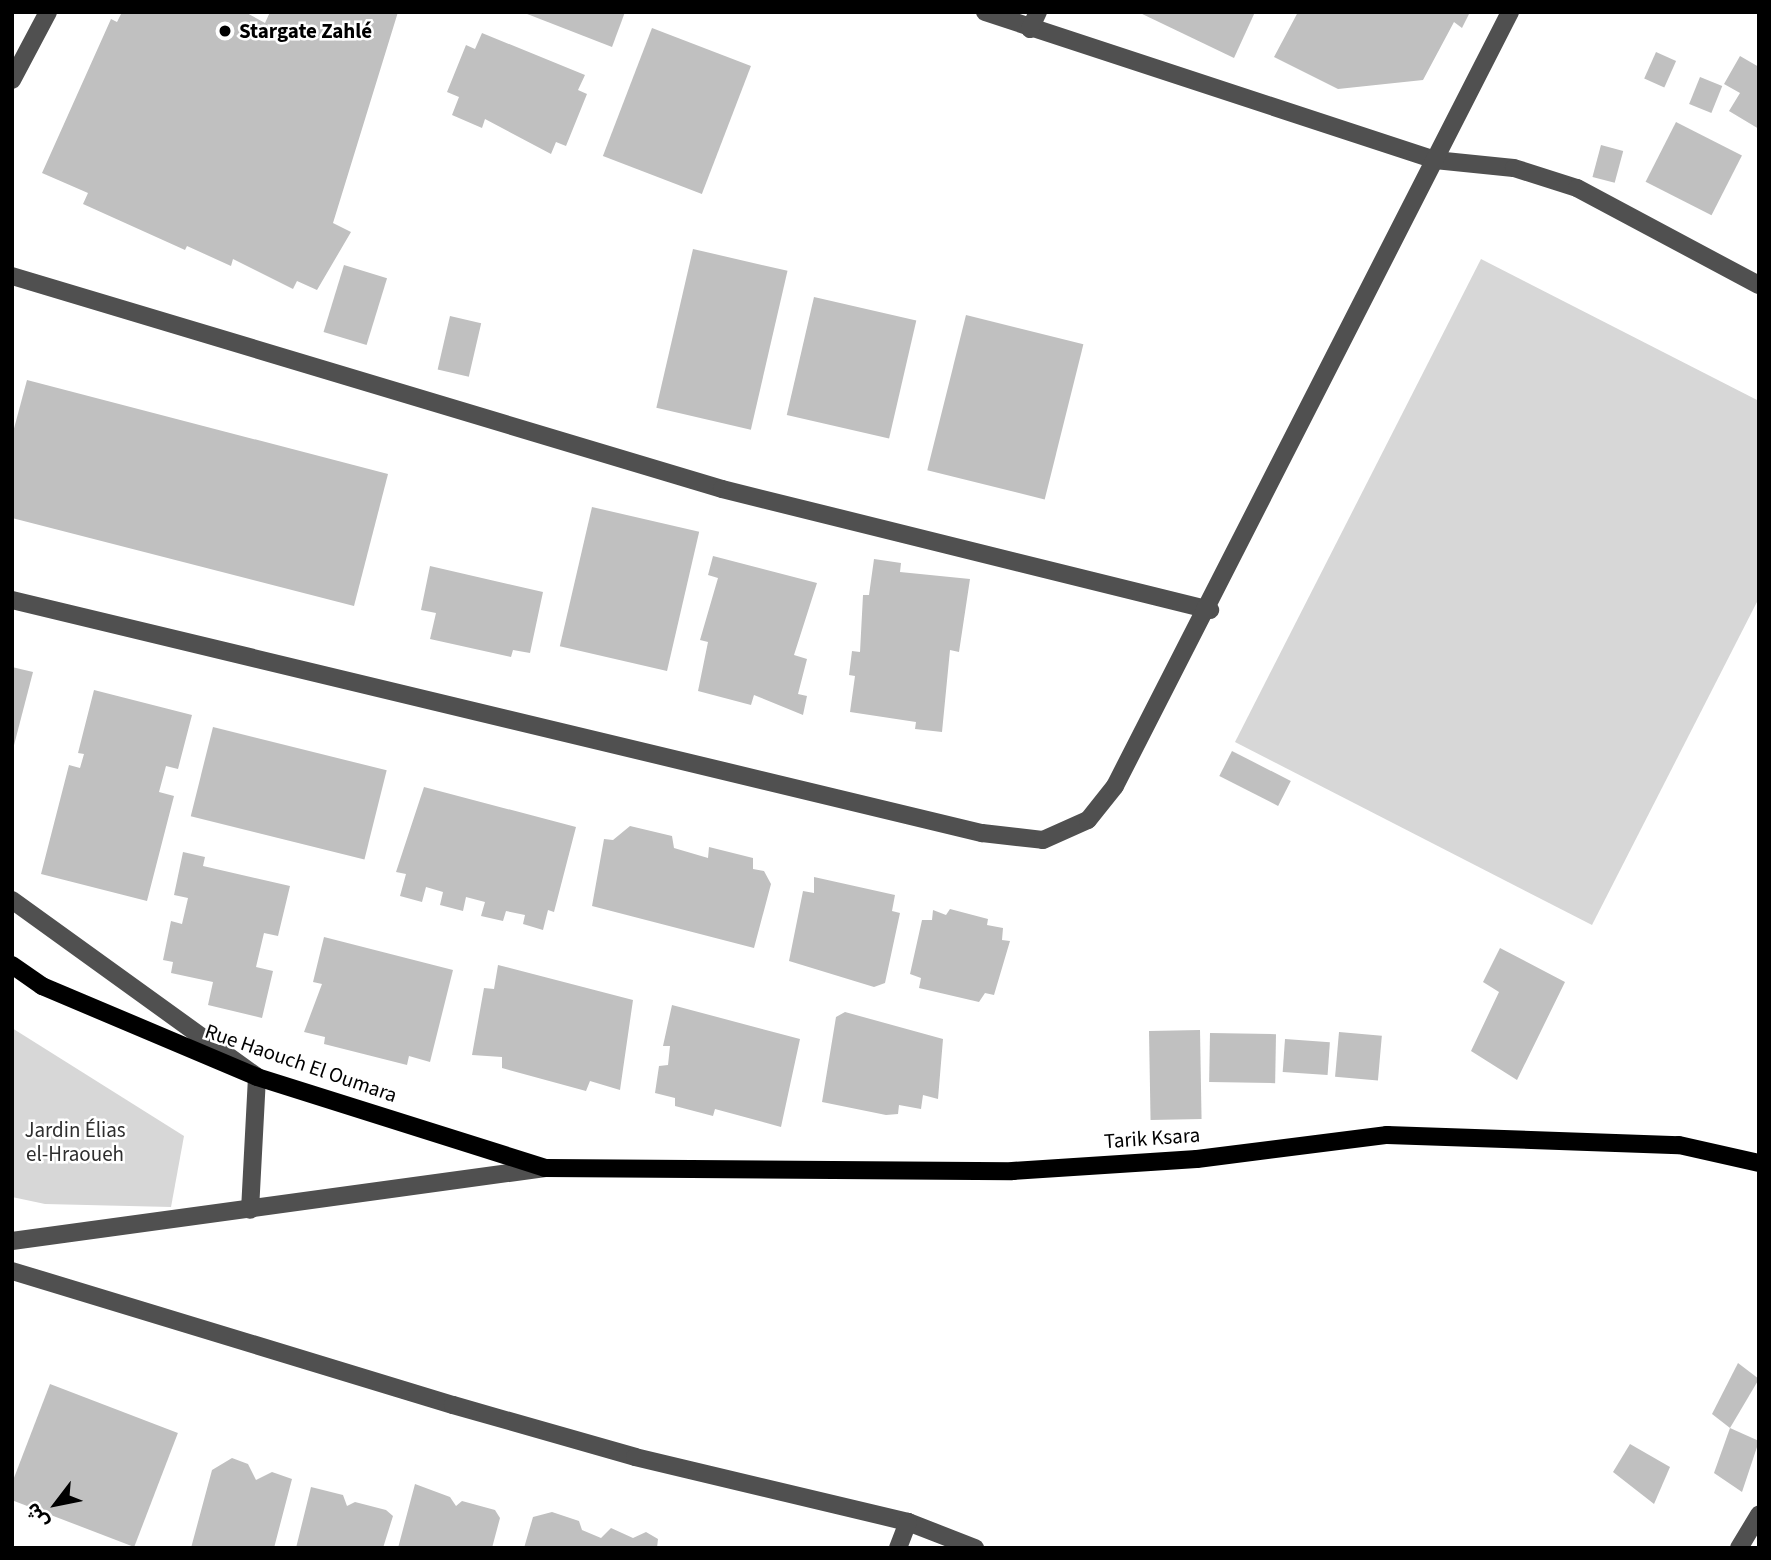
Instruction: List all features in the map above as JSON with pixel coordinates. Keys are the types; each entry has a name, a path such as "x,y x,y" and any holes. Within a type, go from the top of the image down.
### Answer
{"main road":[{"name":"Rue Haouch El Oumara","path":"12,965 42,986 257,1077 545,1168"},
{"name":"Tarik Ksara","path":"545,1168 1012,1171 1197,1159 1387,1135 1679,1145 1759,1163"}],"street":[{"path":"12,80 48,12"},
{"path":"985,12 1034,20 1435,160 1514,168 1577,188 1759,285"},
{"path":"12,600 982,833 1043,840 1088,820 1115,786 1210,610 1510,12"},
{"path":"12,275 722,489 1210,610"},
{"path":"12,900 257,1077 250,1210"},
{"path":"12,1241 545,1168"},
{"path":"12,1271 237,1343 635,1457 908,1522 975,1548"},
{"path":"1739,1548 1759,1515"},
{"path":"898,1548 908,1522"}],"green space":[{"path":"1481,259 1759,401 1759,598 1592,925 1235,742"},
{"name":"Jardin Élias el-Hraoueh","path":"12,1028 184,1136 171,1207 45,1204 12,1197"}],"building":[{"path":"122,12 245,12 265,23 270,12 398,12 333,223 351,232 317,290 297,281 293,289 233,259 231,266 187,246 185,250 83,204 88,193 42,173 111,19 117,22"},
{"path":"522,12 625,12 612,47"},
{"path":"1138,12 1255,12 1234,58"},
{"path":"1298,12 1470,12 1462,28 1454,22 1423,80 1338,89 1274,57"},
{"path":"652,28 751,66 702,194 603,156"},
{"path":"482,33 585,75 578,90 587,94 566,146 556,142 551,154 485,119 482,128 452,115 459,97 447,92 466,45 475,49"},
{"path":"1656,52 1676,61 1664,87 1644,78"},
{"path":"1740,56 1759,67 1759,129 1729,111 1740,93 1724,84"},
{"path":"1700,77 1722,86 1711,113 1689,104"},
{"path":"1676,122 1742,156 1712,215 1646,182"},
{"path":"1601,145 1623,151 1615,183 1592,177"},
{"path":"693,249 788,271 751,430 656,408"},
{"path":"344,265 387,278 367,345 324,332"},
{"path":"814,297 916,321 889,439 787,415"},
{"path":"966,315 1083,344 1045,500 927,470"},
{"path":"450,316 481,323 469,377 438,370"},
{"path":"27,380 388,474 354,606 12,518 12,436"},
{"path":"592,507 699,532 667,671 560,646"},
{"path":"713,556 817,583 794,655 807,659 798,694 807,696 803,715 754,695 751,705 698,691 708,642 700,640 718,578 708,575"},
{"path":"874,559 901,563 900,572 970,579 959,652 950,650 942,732 915,729 916,722 850,712 855,676 849,675 852,651 860,652 863,595 869,595"},
{"path":"430,566 543,592 530,653 513,650 511,657 430,639 436,613 421,610"},
{"path":"12,667 33,672 13,749 12,749"},
{"path":"94,690 192,715 178,769 166,766 159,792 174,796 147,901 41,874 69,765 80,768 84,754 78,753"},
{"path":"213,727 387,770 364,860 191,816"},
{"path":"1232,751 1291,781 1278,806 1219,776"},
{"path":"424,787 576,827 554,912 548,910 543,930 523,924 525,915 506,911 503,921 481,916 485,902 466,897 463,911 440,905 443,892 426,887 422,902 400,896 406,874 396,872"},
{"path":"630,826 672,836 674,848 708,858 709,847 753,858 753,869 764,871 771,884 754,948 592,906 604,839 613,840"},
{"path":"183,852 205,857 203,866 290,886 278,936 264,933 256,967 273,971 262,1018 208,1005 213,982 171,973 173,962 163,960 171,921 182,924 188,898 174,895"},
{"path":"814,877 895,895 892,911 900,913 885,983 874,987 789,961 803,891 814,893"},
{"path":"950,909 988,919 987,925 1003,928 1002,940 1010,941 994,995 985,993 979,1002 919,988 921,978 910,974 922,920 932,920 933,910 946,915"},
{"path":"324,937 453,970 430,1062 409,1056 407,1065 324,1044 325,1037 304,1032 322,984 313,982"},
{"path":"1500,948 1565,982 1517,1080 1471,1051 1499,992 1483,982"},
{"path":"498,965 633,1000 620,1090 590,1081 586,1091 502,1068 502,1057 472,1055 484,988 494,989"},
{"path":"672,1005 800,1039 781,1127 715,1109 713,1116 675,1106 675,1098 655,1093 659,1066 668,1065 670,1046 663,1046"},
{"path":"845,1012 943,1039 938,1099 923,1095 921,1109 899,1105 898,1114 886,1115 822,1102 836,1017"},
{"path":"1200,1030 1202,1119 1151,1120 1149,1031"},
{"path":"1339,1032 1382,1036 1378,1081 1335,1077"},
{"path":"1210,1033 1276,1034 1275,1083 1209,1082"},
{"path":"1285,1039 1330,1042 1328,1075 1283,1072"},
{"path":"1738,1363 1759,1379 1730,1428 1712,1414"},
{"path":"50,1384 178,1433 134,1547 12,1500 12,1483"},
{"path":"1730,1428 1759,1441 1742,1492 1714,1473"},
{"path":"1630,1444 1670,1467 1654,1504 1613,1472"},
{"path":"232,1458 248,1464 256,1480 272,1472 292,1479 274,1548 191,1548 212,1470"},
{"path":"415,1484 450,1497 456,1506 462,1501 495,1510 500,1518 492,1548 398,1548"},
{"path":"311,1487 343,1495 347,1506 355,1502 386,1510 393,1516 383,1548 296,1548"},
{"path":"552,1512 579,1521 582,1530 601,1538 611,1528 633,1538 646,1532 658,1539 657,1548 524,1548 533,1517"}],"place":[{"name":"Stargate Zahlé","path":"225,31"}]}
